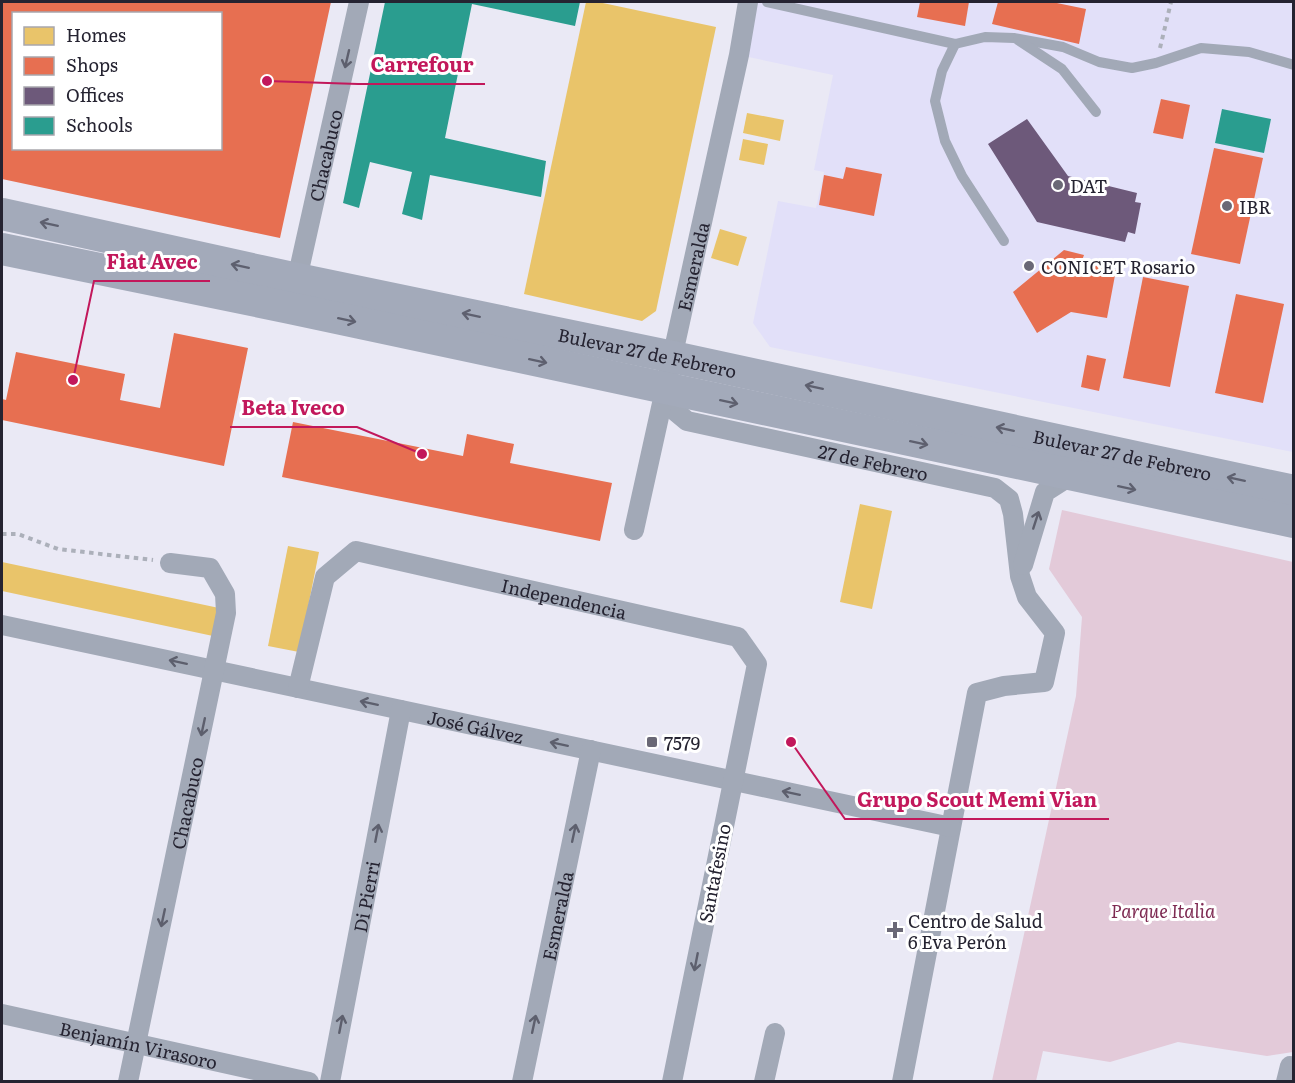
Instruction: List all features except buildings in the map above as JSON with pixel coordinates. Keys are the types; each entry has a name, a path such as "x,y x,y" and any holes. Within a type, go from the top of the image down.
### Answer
{"main road":[{"name":"Bulevar 27 de Febrero","path":"2,214 664,395 1293,522"},
{"name":"Bulevar 27 de Febrero","path":"2,249 294,293 672,357 1293,491"}],"street":[{"name":"Chacabuco","path":"294,293 359,2"},
{"name":"Esmeralda","path":"634,530 739,56 748,2"},
{"name":"27 de Febrero","path":"664,395 687,421 995,488 1009,499 1020,576 1027,597 1055,633 1044,682 1004,686 977,693 951,827"},
{"path":"1020,576 1045,492 1070,476"},
{"name":"Independencia","path":"298,688 325,577 356,550 738,637 757,664"},
{"name":"Chacabuco","path":"128,1082 226,613 225,594 210,568 170,562"},
{"name":"José Gálvez","path":"2,624 951,827"},
{"name":"Santafesino","path":"672,1082 757,664"},
{"name":"Di Pierri","path":"330,1082 401,710"},
{"name":"Esmeralda","path":"522,1082 591,750"},
{"path":"902,1082 951,827"},
{"name":"Benjamín Virasoro","path":"2,1014 309,1082"},
{"path":"764,1082 775,1033"}],"lane":[{"path":"767,2 955,44 985,37 1014,38 1063,47 1099,62 1132,68 1156,63 1201,48 1249,52 1293,65"},
{"path":"1014,38 1062,69 1096,112"},
{"path":"955,44 942,71 935,100 945,141 962,176 1004,241"}],"path":[{"path":"1156,63 1171,2"},
{"path":"2,534 18,534 58,549 170,562"}],"shaded area":[{"name":"CONICET Rosario","path":"748,2 1293,2 1293,452 770,347 753,323 778,201 816,208 824,172 814,170 833,75 739,55"}],"green space":[{"name":"Parque Italia","path":"1062,510 1293,562 1293,1052 1267,1056 1178,1042 1110,1062 1043,1051 1036,1081 992,1081 1076,696 1082,617 1049,569"}],"place":[{"name":"Carrefour","path":"267,81"},
{"name":"DAT","path":"1058,185"},
{"name":"IBR","path":"1227,206"},
{"name":"CONICET Rosario","path":"1029,266"},
{"name":"Fiat Avec","path":"73,380"},
{"name":"Beta Iveco","path":"422,454"},
{"name":"7579","path":"652,742"},
{"name":"Grupo Scout Memi Vian","path":"791,742"},
{"name":"Centro de Salud 6 Eva Perón","path":"895,930"}]}
